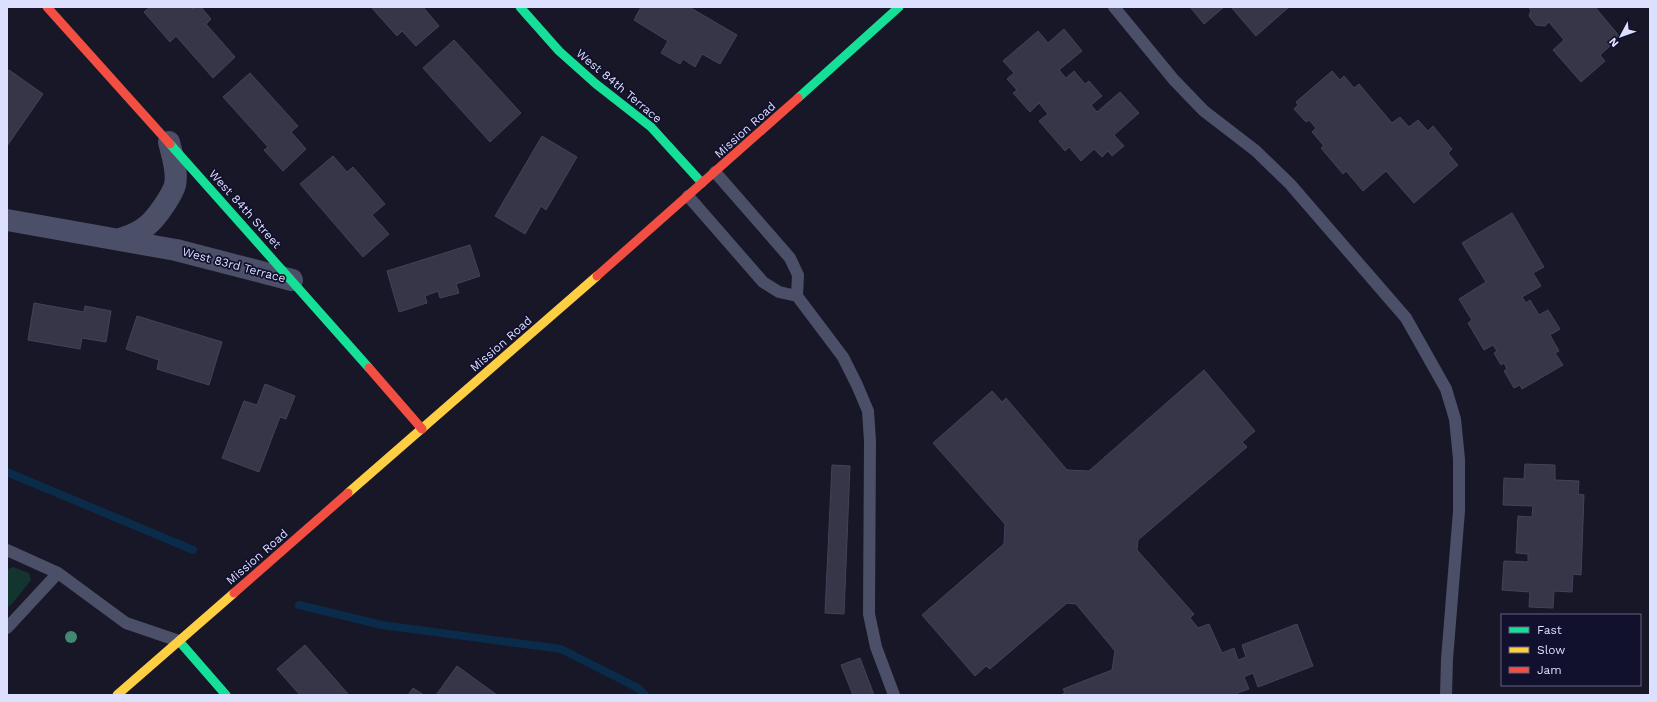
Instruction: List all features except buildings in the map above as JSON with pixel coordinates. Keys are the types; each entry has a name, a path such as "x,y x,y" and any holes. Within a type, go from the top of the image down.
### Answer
{"main road":[{"name":"West 84th Street","path":"47,7 292,280 422,429"},
{"name":"West 84th Terrace","path":"520,7 559,51 596,84 651,127 702,183"},
{"name":"Mission Road","path":"117,695 688,196 899,7"},
{"path":"179,641 226,695"}],"street":[{"name":"West 83rd Terrace","path":"120,239 136,234 148,226 157,217 172,194 176,174 169,142"},
{"path":"172,194 194,187 216,195"},
{"name":"West 83rd Terrace","path":"157,217 156,229 159,236 176,250"},
{"name":"West 83rd Terrace","path":"7,220 176,250 292,280"}],"lane":[{"path":"1114,7 1174,80 1204,111 1256,151 1290,184 1406,318 1446,389 1455,419 1459,466 1459,519 1447,659 1446,695"},
{"path":"715,172 790,258 798,275 797,296 843,357 868,411 870,441 869,614 876,647 894,695"},
{"path":"688,196 763,282 779,292 797,296"},
{"path":"7,550 58,573 126,623 179,641"},
{"path":"7,628 58,573"}],"green space":[{"path":"13,567 29,573 31,580 7,608 7,573 8,569"}],"waterway":[{"path":"7,472 193,550"},
{"path":"299,605 382,625 561,649 638,688 645,695"}],"traffic: fast":[{"path":"520,7 559,51 596,84 651,127 702,183"},
{"path":"798,98 899,7"},
{"path":"170,144 369,368"},
{"path":"179,641 226,695"}],"traffic: slow":[{"path":"348,493 597,276"},
{"path":"117,695 234,593"}],"traffic: jam":[{"path":"47,7 170,144"},
{"path":"597,276 798,98"},
{"path":"369,368 422,429"},
{"path":"234,593 348,493"}]}
